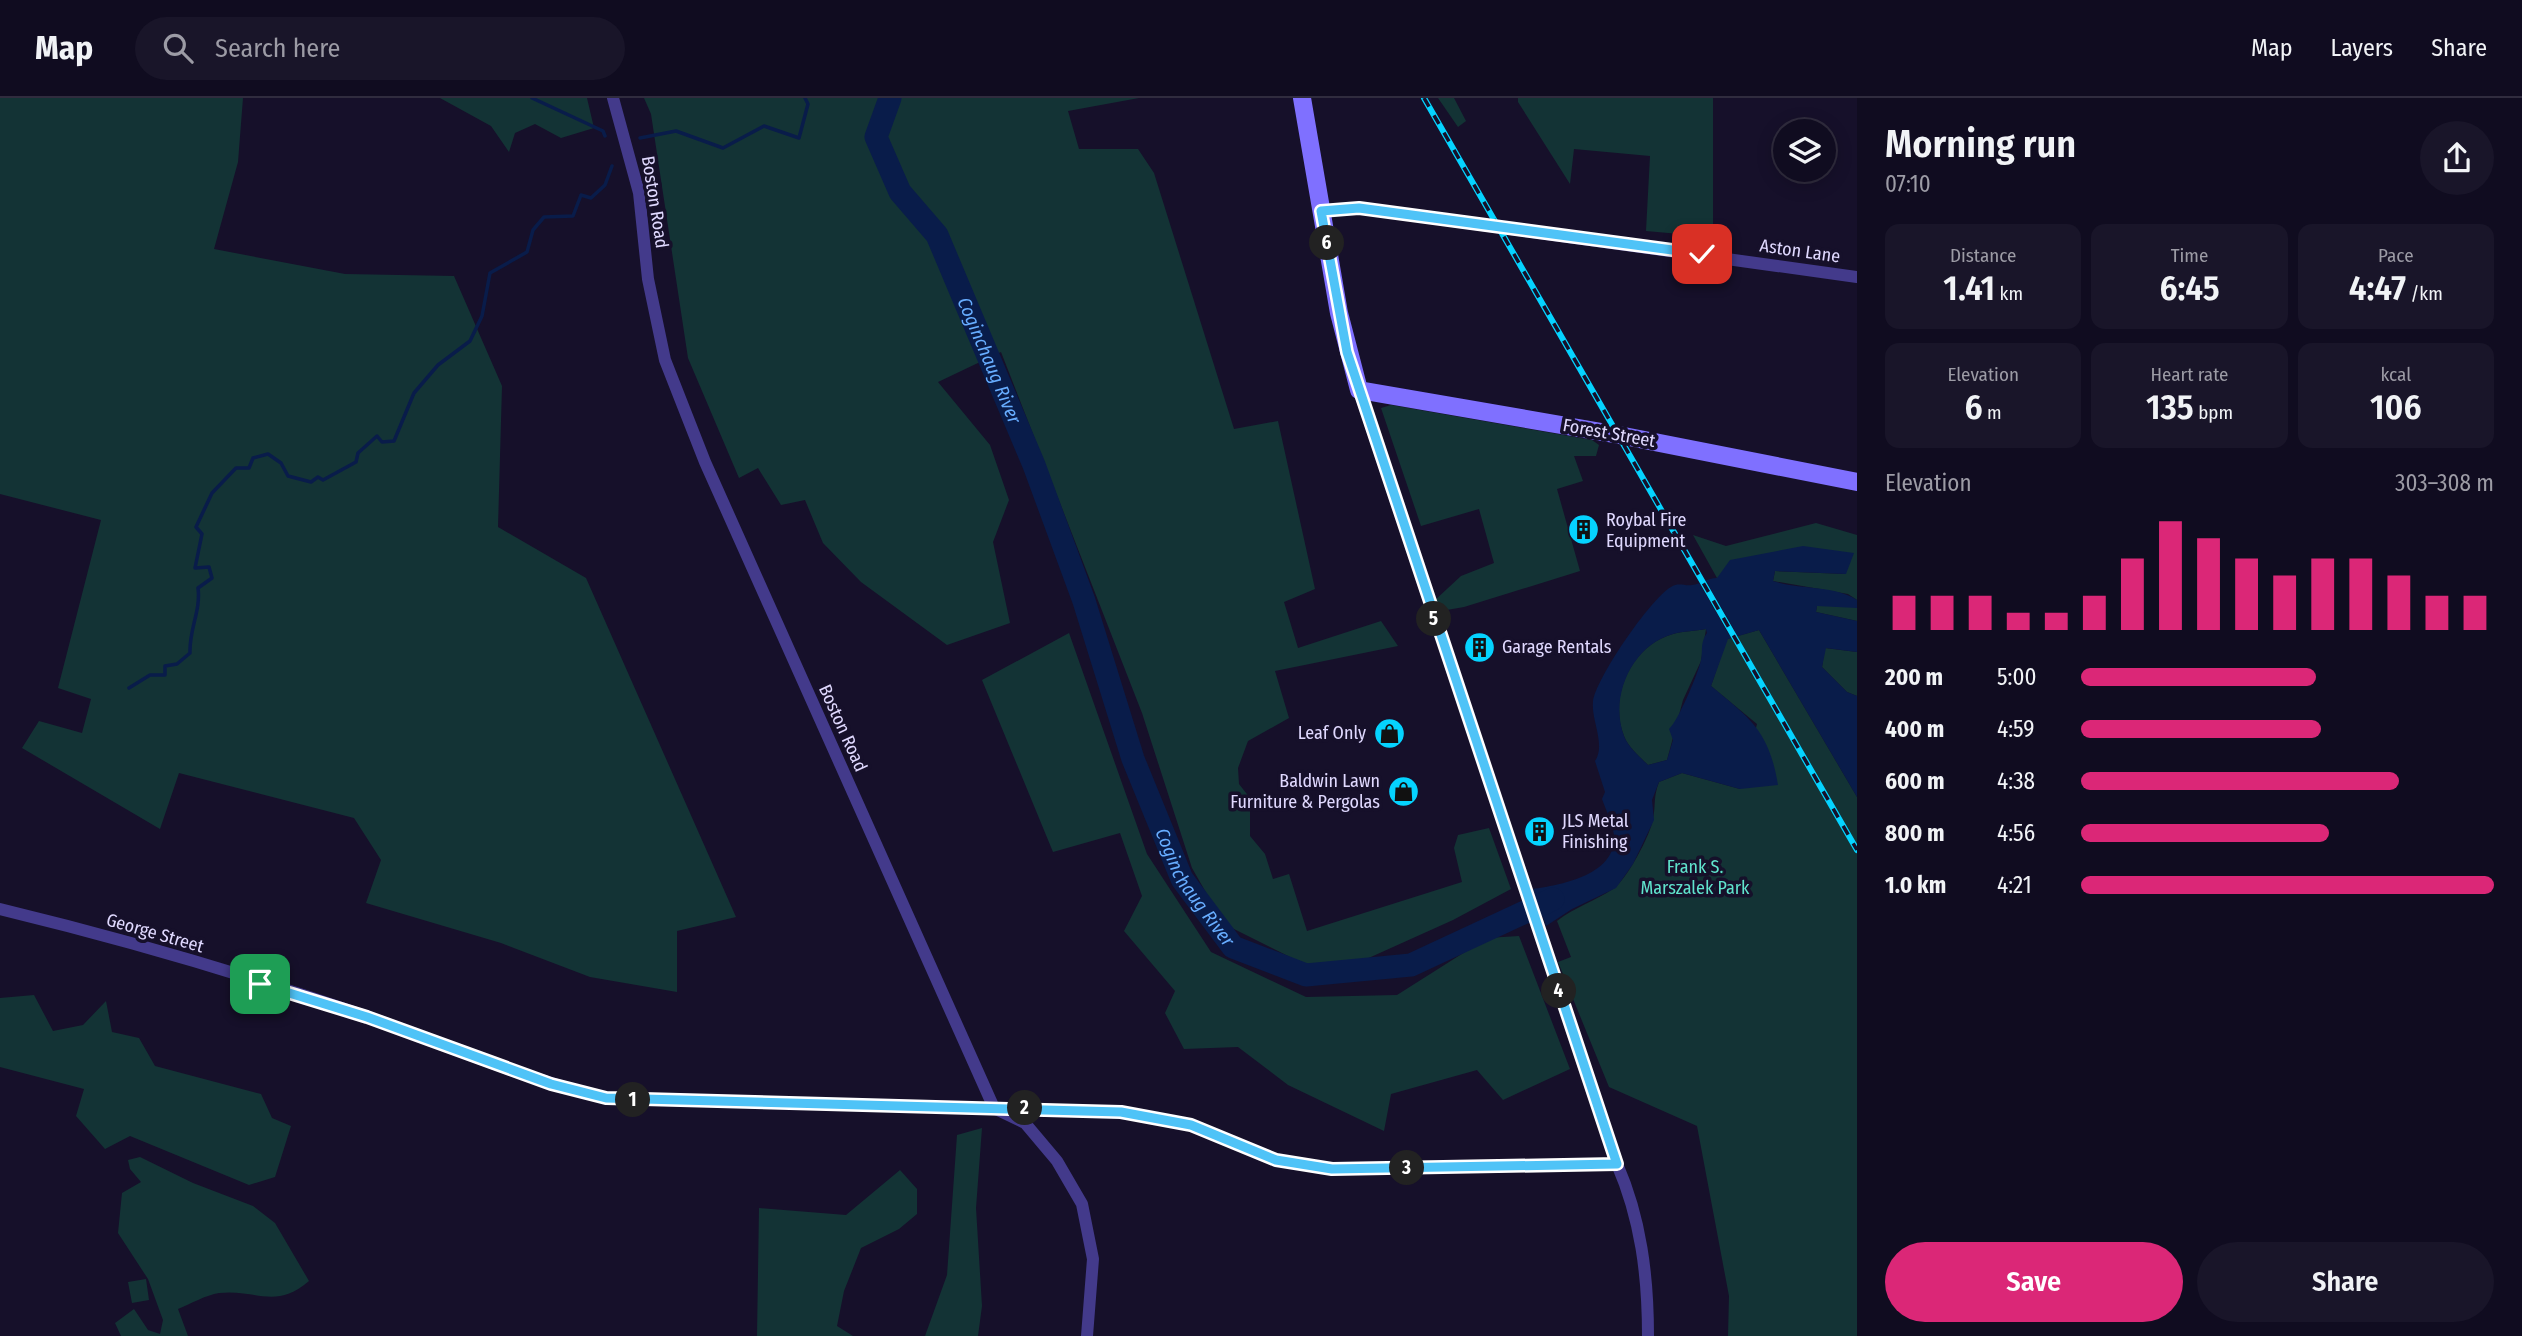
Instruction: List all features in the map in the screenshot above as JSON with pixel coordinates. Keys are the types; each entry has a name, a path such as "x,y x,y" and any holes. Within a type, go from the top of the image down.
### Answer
{"main road":[{"path":"1303,98 1339,313 1359,390"},
{"name":"Forest Street","path":"1359,390 1619,435 1857,482"}],"street":[{"name":"Boston Road","path":"612,98 639,193 648,279 665,360 705,462 994,1108"},
{"name":"Aston Lane","path":"1321,211 1359,208 1857,277"},
{"path":"1359,390 1617,1164 1632,1198 1642,1242 1648,1336"},
{"name":"George Street","path":"0,909 171,956 324,1003 551,1084 606,1098 1057,1108 1132,1114 1191,1125 1276,1160 1332,1169 1617,1164"},
{"path":"994,1108 1025,1123 1057,1161 1082,1204 1093,1259 1087,1336"}],"green space":[{"path":"0,98 243,98 238,162 214,249 345,274 454,276 502,386 498,527 586,578 736,917 677,931 677,992 590,977 501,943 366,903 381,860 354,818 179,773 160,829 22,748 39,721 82,733 91,699 58,688 101,520 0,494"},
{"path":"440,98 587,98 594,128 561,138 535,124 515,133 509,152 491,126"},
{"path":"644,98 1139,98 1068,111 1079,149 1138,149 1154,173 1234,429 1278,421 1315,589 1284,602 1298,648 1381,621 1398,646 1275,671 1289,718 1248,741 1238,768 1239,784 1250,798 1250,836 1265,854 1273,879 1289,874 1307,931 1462,882 1454,848 1458,835 1489,828 1511,889 1453,920 1362,961 1308,966 1224,924 1192,868 1142,713 1001,352 938,382 990,445 1009,500 993,542 1010,623 947,645 861,582 823,543 805,500 781,505 758,468 739,478 688,358 651,114"},
{"path":"1438,98 1454,98 1466,121 1458,127"},
{"path":"1518,98 1713,98 1713,237 1646,231 1650,156 1574,149 1570,184"},
{"path":"1391,405 1592,440 1599,445 1596,456 1574,456 1583,481 1557,489 1580,571 1464,607 1441,611 1434,601 1461,576 1494,563 1479,509 1421,526 1381,408"},
{"path":"1816,523 1857,535 1857,600 1848,594 1773,581 1775,571 1845,574 1853,554 1717,578 1693,535 1726,546"},
{"path":"1817,606 1853,606 1857,608 1857,621 1816,612"},
{"path":"1706,629 1701,661 1683,700 1667,760 1648,765 1628,744 1620,721 1619,705 1627,674 1635,661 1658,640 1677,633"},
{"name":"Frank S. Marszalek Park","path":"1759,630 1857,797 1857,1336 1728,1336 1729,1296 1697,1126 1609,1087 1558,962 1571,957 1557,921 1613,889 1624,877 1648,835 1659,782 1682,773 1740,789 1757,724 1711,686 1727,639"},
{"path":"1069,633 1147,854 1211,952 1306,997 1397,995 1487,938 1519,936 1570,1069 1503,1100 1477,1070 1391,1094 1384,1131 1288,1085 1238,1047 1184,1049 1165,1013 1175,991 1124,931 1142,896 1120,833 1053,852 982,680"},
{"path":"1825,648 1857,652 1857,696 1847,692 1822,667"},
{"path":"34,995 53,1031 83,1025 106,1001 112,1032 139,1038 155,1066 261,1094 272,1118 291,1126 275,1177 249,1185 130,1136 105,1149 76,1116 84,1089 0,1067 0,998"},
{"path":"982,1128 976,1208 982,1306 978,1336 925,1336 947,1275 957,1135"},
{"path":"140,1157 193,1183 253,1206 275,1223 309,1281 286,1295 219,1293 178,1309 188,1336 121,1336 115,1323 134,1309 148,1330 160,1334 163,1320 148,1279 118,1233 122,1193 141,1182 130,1169 128,1160"},
{"path":"900,1170 917,1189 917,1214 899,1229 861,1248 844,1291 837,1326 853,1336 757,1336 759,1208 846,1215"},
{"path":"146,1279 149,1300 132,1303 128,1282"}],"water":[{"path":"1803,546 1854,553 1846,574 1775,571 1773,581 1838,592 1857,600 1857,608 1817,606 1816,612 1857,621 1857,652 1826,648 1822,667 1847,692 1857,696 1857,797 1759,630 1728,639 1711,686 1756,728 1769,751 1778,785 1740,789 1682,773 1659,782 1652,800 1654,820 1633,864 1616,888 1572,909 1546,926 1533,889 1556,885 1594,871 1610,854 1614,842 1612,826 1602,799 1605,792 1595,761 1599,740 1593,702 1603,676 1638,623 1662,594 1676,585 1692,585 1717,578 1730,560","holes":["1706,629 1695,679 1682,709 1669,729 1673,740 1667,760 1648,765 1628,744 1620,721 1622,689 1628,674 1646,649 1659,640 1685,632"]}],"pier":[{"path":"1703,576 1735,631 1729,635 1697,579"}],"waterway":[{"path":"532,98 603,131 605,136"},
{"path":"640,138 676,131 723,148 764,126 799,138 808,104 805,98"},
{"name":"Coginchaug River","path":"890,98 876,137 900,192 937,235 1034,465 1084,601 1133,759 1182,879 1233,947 1306,975 1411,965 1553,899"},
{"path":"129,688 150,675 165,675 165,666 177,664 190,653 198,588 212,578 209,567 195,568 202,534 196,527 212,493 236,468 249,468 253,458 268,454 281,463 288,476 311,482 318,477 323,480 356,462 358,453 377,436 382,442 394,441 414,393 438,365 470,341 482,316 490,273 527,252 533,230 544,217 573,216 581,195 591,198 605,185 612,166"}],"railway":[{"path":"1424,98 1857,850"}],"place":[{"name":"Roybal Fire Equipment","path":"1583,530"},
{"name":"Garage Rentals","path":"1479,647"},
{"name":"Leaf Only","path":"1389,733"},
{"name":"Baldwin Lawn Furniture & Pergolas","path":"1403,791"},
{"name":"JLS Metal Finishing","path":"1539,831"}],"route":[{"path":"260,984 367,1017 551,1084 606,1098 1057,1108 1121,1112 1191,1125 1276,1160 1332,1169 1617,1164 1347,352 1321,211 1359,208 1702,254"}]}
